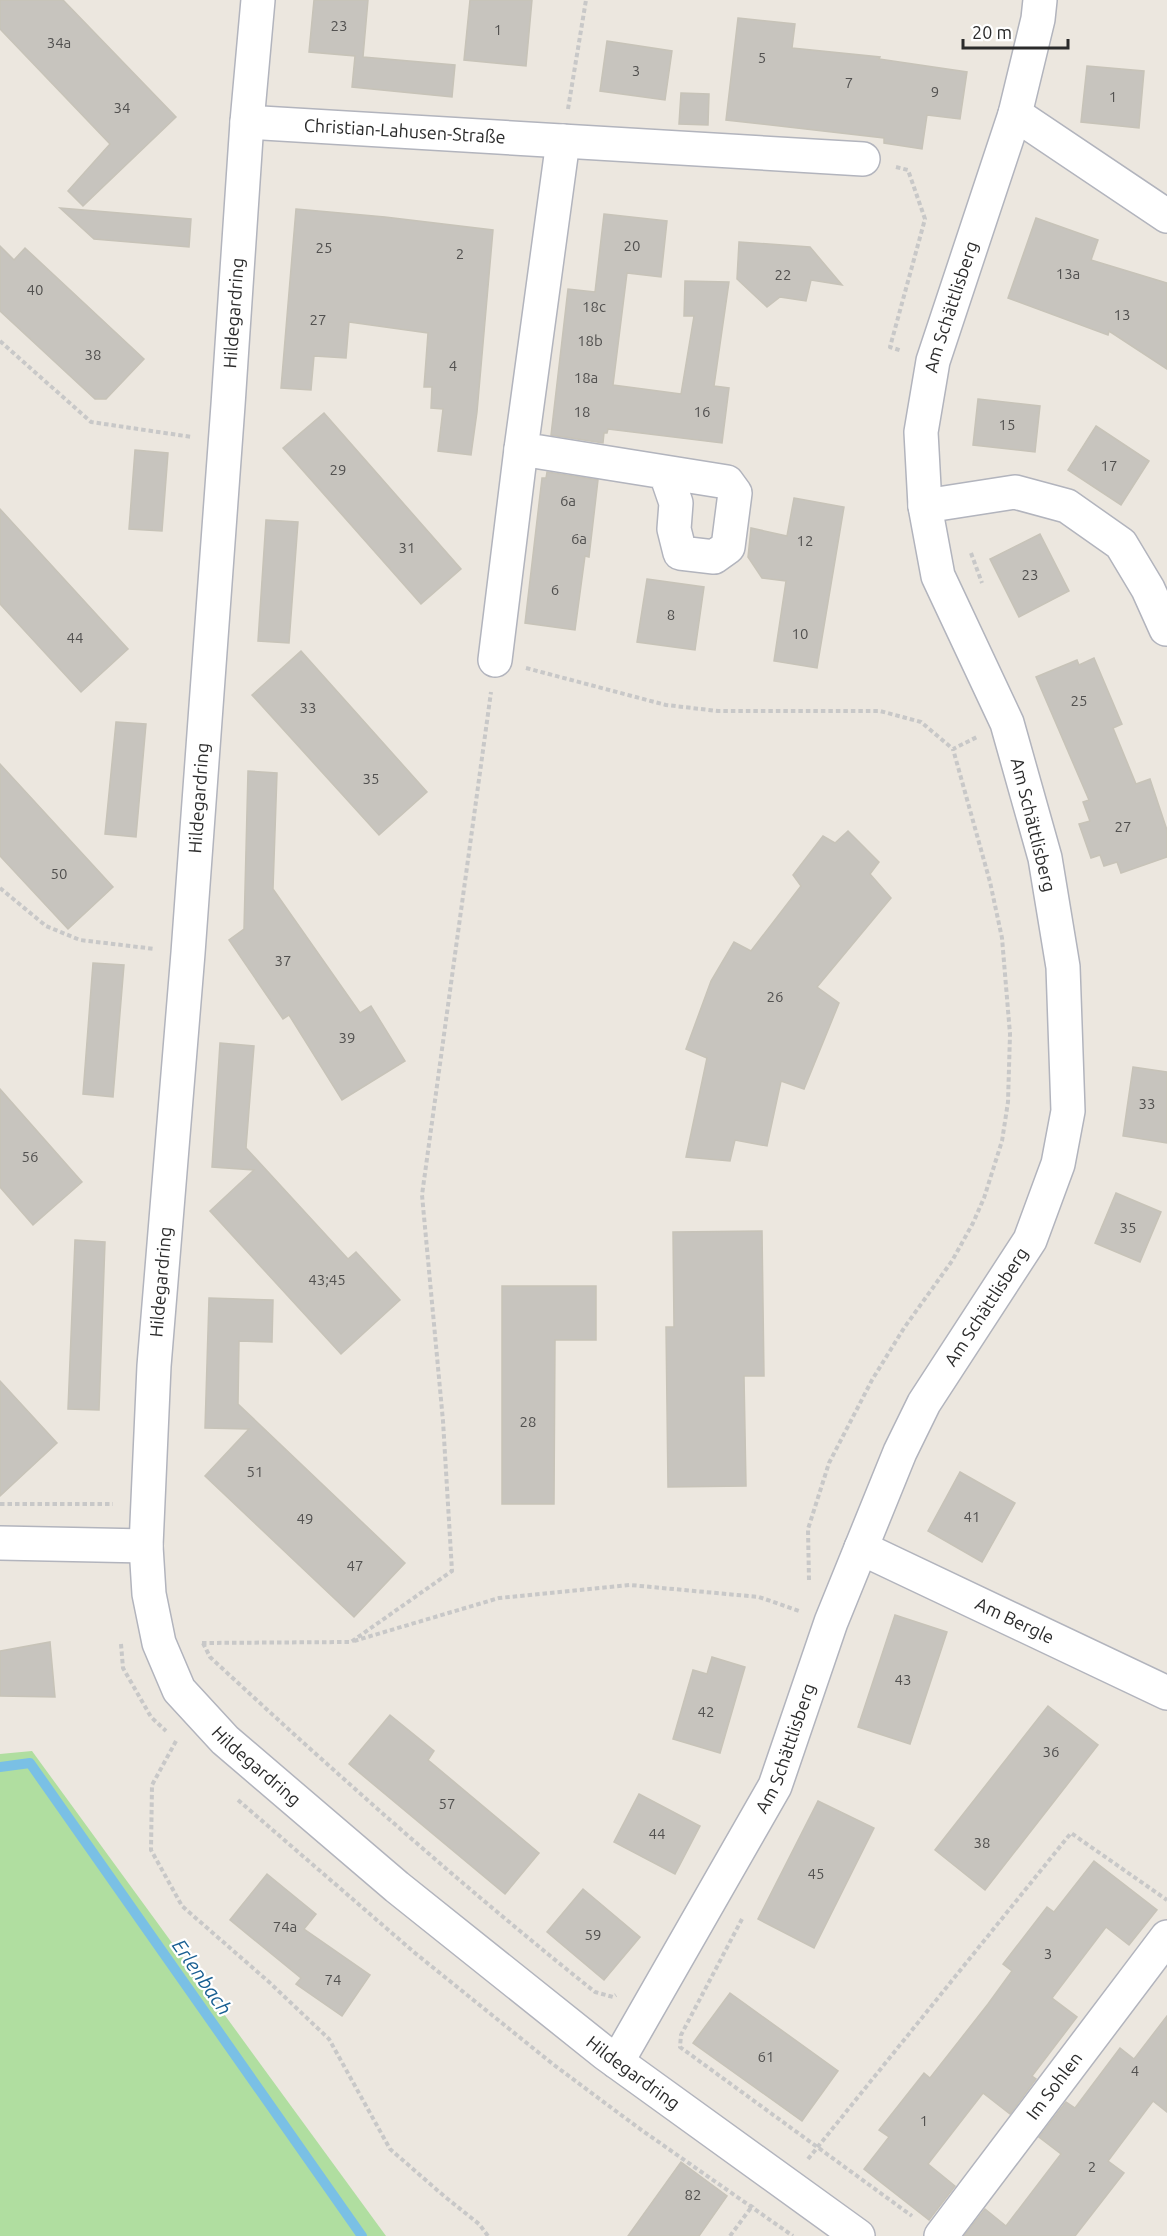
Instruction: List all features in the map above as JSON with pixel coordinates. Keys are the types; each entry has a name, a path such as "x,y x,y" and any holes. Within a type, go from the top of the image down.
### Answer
{"street":[{"name":"Hildegardring","path":"258,0 247,122 188,953 154,1366 146,1546 149,1594 159,1643 179,1690 225,1740 397,1887 617,2062 858,2236"},
{"name":"Am Schättlisberg","path":"617,2062 775,1786 831,1622 900,1452 924,1403 1030,1240 1058,1164 1068,1111 1063,967 1045,858 1007,723 938,576 926,506 921,432 933,361 1015,114 1038,19 1040,0"},
{"path":"1015,114 1167,216"},
{"name":"Christian-Lahusen-Straße","path":"247,122 863,159"},
{"path":"495,660 563,141"},
{"path":"521,449 666,474"},
{"path":"926,506 1015,492 1067,506 1121,544 1148,590 1166,629"},
{"path":"0,1544 146,1546"},
{"name":"Am Bergle","path":"861,1548 1167,1693"},
{"name":"Im Sohlen","path":"941,2236 1167,1937"}],"path":[{"path":"563,141 586,0"},
{"path":"863,159 908,170 925,219 890,347 933,361"},
{"path":"0,341 91,422 226,442"},
{"path":"351,1642 452,1570 443,1421 422,1195 495,660 666,705 718,711 880,711 921,722 953,749 990,882 1002,938 1010,1034 1008,1101 1002,1141 984,1198 973,1223 952,1261 904,1328 878,1371 829,1463 808,1530 809,1582"},
{"path":"953,749 1007,723"},
{"path":"0,888 46,926 80,940 188,953"},
{"path":"159,1643 351,1642 498,1598 630,1585 759,1597 831,1622"},
{"path":"203,1643 210,1657 313,1753 497,1914 595,1992 613,1997 622,1991"},
{"path":"176,1741 152,1785 151,1850 182,1906 329,2039 390,2149 479,2224 488,2236"},
{"path":"788,2184 1071,1833 1167,1900"}],"green space":[{"path":"32,1751 386,2236 0,2236 0,1754"}],"building":[{"path":"0,0 63,0 176,117 83,206 68,191 110,144 0,29"},
{"path":"314,0 368,0 363,57 455,65 452,97 352,87 355,56 309,52"},
{"path":"470,0 532,0 526,66 464,60"},
{"path":"738,18 795,24 792,48 880,57 879,59 967,72 960,119 927,115 922,149 884,143 884,138 726,120"},
{"path":"607,41 672,51 665,100 600,91"},
{"path":"1087,66 1144,71 1139,128 1081,122"},
{"path":"681,93 709,94 708,125 679,124"},
{"path":"60,208 191,219 189,247 94,239"},
{"path":"296,209 493,230 471,455 438,451 443,409 431,408 432,387 424,387 428,333 349,322 346,358 314,356 311,390 281,388"},
{"path":"604,214 667,221 661,277 627,273 613,385 681,394 694,316 684,316 685,281 729,282 714,386 729,388 722,443 608,429 607,433 604,433 603,443 551,435 568,289 595,292"},
{"path":"1036,218 1098,240 1091,260 1167,283 1167,369 1109,331 1108,335 1008,298"},
{"path":"739,242 810,247 842,285 811,280 806,301 780,297 767,307 737,279"},
{"path":"0,246 14,260 25,248 144,359 106,399 95,399 0,311"},
{"path":"978,399 1040,406 1035,452 973,445"},
{"path":"324,413 461,569 421,604 283,448"},
{"path":"1096,426 1149,461 1121,505 1068,470"},
{"path":"135,450 168,453 162,531 129,529"},
{"path":"547,472 598,480 589,557 585,556 575,630 525,623 542,478 546,478"},
{"path":"794,498 844,507 817,668 774,661 786,581 762,578 748,557 751,528 787,536"},
{"path":"0,509 128,649 81,692 0,604"},
{"path":"266,520 298,522 289,643 258,641"},
{"path":"1040,534 1069,591 1019,617 990,559"},
{"path":"647,579 704,587 695,650 637,642"},
{"path":"301,651 427,792 379,835 252,695"},
{"path":"1094,658 1122,724 1113,728 1136,784 1150,779 1167,830 1167,857 1121,873 1117,862 1104,866 1100,855 1091,858 1079,824 1090,821 1083,802 1089,800 1036,677 1077,660 1079,665"},
{"path":"116,722 146,724 136,837 105,834"},
{"path":"0,764 113,887 68,929 0,856"},
{"path":"248,771 277,773 273,889 360,1013 371,1006 405,1061 342,1100 289,1015 283,1019 229,940 244,929"},
{"path":"848,831 879,862 870,874 891,898 817,987 839,1003 804,1089 781,1081 767,1146 735,1140 730,1161 686,1157 707,1058 686,1049 711,981 734,942 751,951 801,886 793,875 823,836 835,843"},
{"path":"93,963 124,965 113,1097 83,1094"},
{"path":"220,1043 254,1046 246,1148 348,1259 356,1252 400,1300 341,1354 210,1211 254,1170 212,1167"},
{"path":"1133,1067 1167,1072 1167,1143 1123,1136"},
{"path":"0,1089 82,1182 33,1225 0,1187"},
{"path":"1116,1193 1161,1212 1140,1262 1095,1243"},
{"path":"762,1231 764,1376 744,1376 746,1486 668,1487 666,1327 674,1327 673,1232"},
{"path":"75,1240 105,1242 99,1410 68,1409"},
{"path":"502,1286 596,1286 596,1340 555,1340 554,1504 502,1504"},
{"path":"209,1298 273,1300 272,1342 239,1341 238,1404 405,1563 354,1617 205,1476 249,1429 205,1428"},
{"path":"0,1381 57,1443 0,1496"},
{"path":"960,1472 1015,1503 982,1562 928,1531"},
{"path":"895,1615 947,1632 910,1744 858,1727"},
{"path":"50,1642 55,1697 0,1696 0,1651"},
{"path":"712,1657 745,1667 720,1753 673,1739 693,1670 707,1674"},
{"path":"1048,1706 1098,1745 985,1890 935,1850"},
{"path":"390,1715 434,1751 428,1760 539,1853 505,1894 349,1764"},
{"path":"639,1794 700,1826 675,1874 614,1842"},
{"path":"818,1801 874,1828 814,1948 758,1919"},
{"path":"1094,1861 1157,1910 1129,1945 1106,1927 1052,1998 1077,2017 1032,2076 1036,2079 1010,2114 983,2093 928,2164 955,2186 929,2220 864,2169 889,2137 879,2130 924,2073 930,2078 988,2004 1012,1971 1003,1964 1047,1907 1054,1912"},
{"path":"267,1874 316,1914 304,1929 370,1975 342,2016 296,1984 301,1978 230,1920"},
{"path":"583,1889 640,1937 604,1980 547,1932"},
{"path":"730,1993 838,2071 802,2121 693,2043"},
{"path":"1167,2016 1167,2112 1153,2101 1108,2161 1124,2173 1075,2236 964,2236 985,2209 1006,2226 1061,2154 1039,2137 1066,2102 1075,2108 1120,2048 1134,2059"},
{"path":"681,2162 727,2196 699,2236 628,2236"}],"waterway":[{"name":"Erlenbach","path":"0,1767 30,1763 362,2236"}]}
